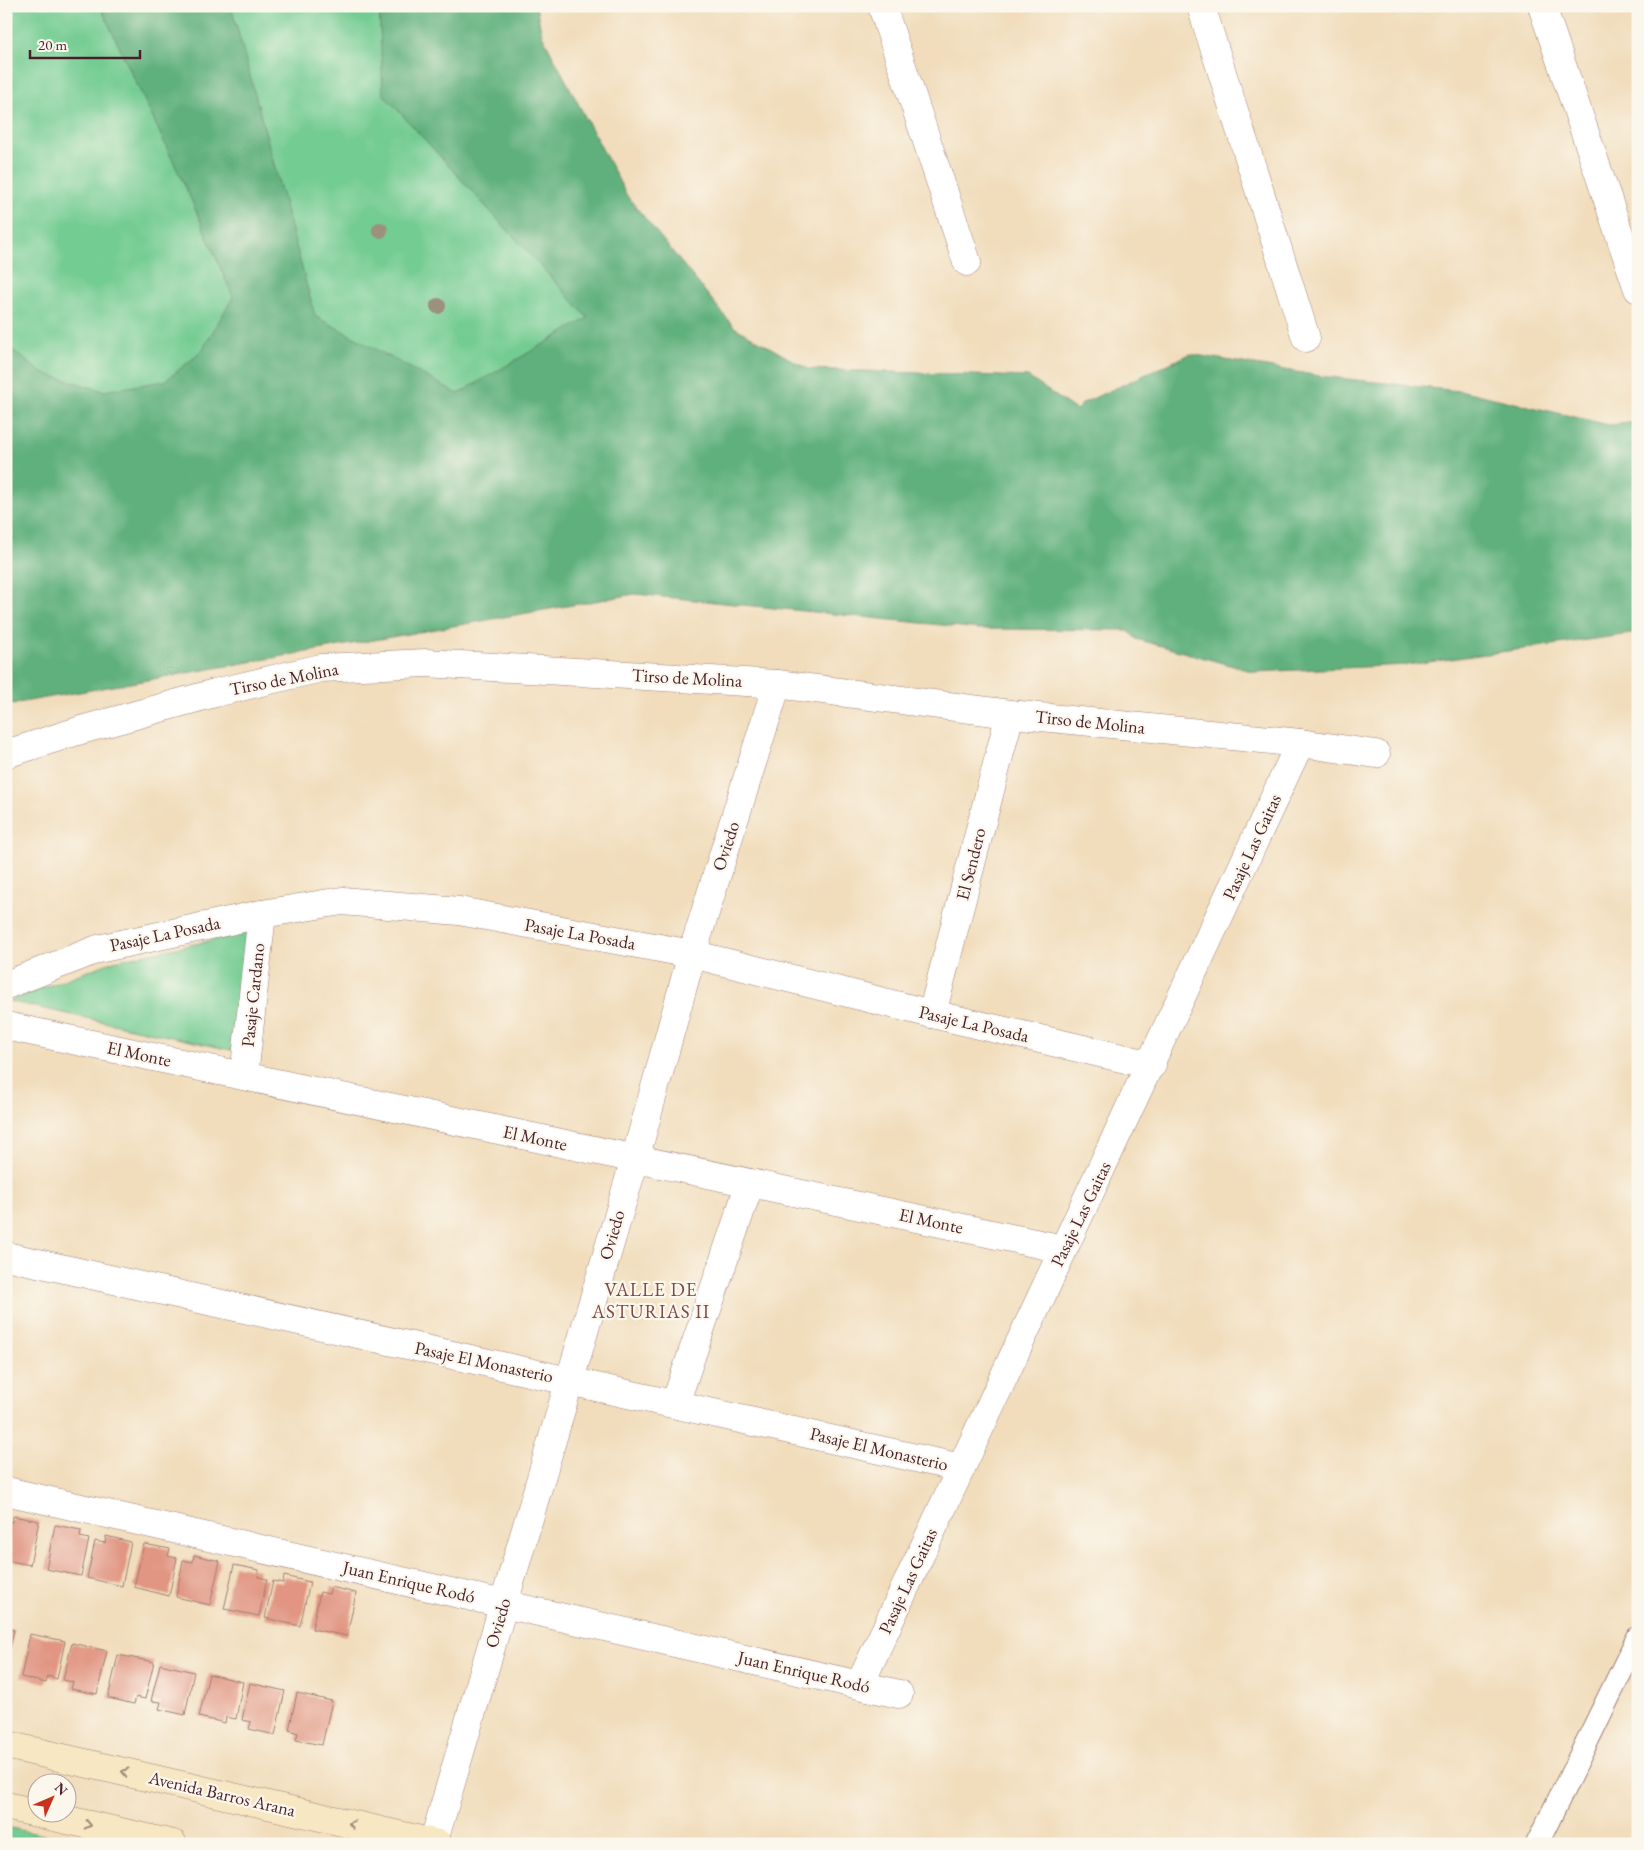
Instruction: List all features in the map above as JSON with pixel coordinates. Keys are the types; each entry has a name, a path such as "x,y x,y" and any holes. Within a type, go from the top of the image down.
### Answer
{"main road":[{"name":"Avenida Barros Arana","path":"6,1745 435,1843"},
{"path":"6,1806 173,1844"}],"street":[{"path":"882,6 967,262"},
{"path":"1201,6 1306,338"},
{"path":"1542,6 1638,289"},
{"name":"Tirso de Molina","path":"6,754 90,727 215,693 321,668 426,662 777,684 1010,714 1300,744 1376,754"},
{"name":"Oviedo","path":"435,1843 692,954 777,684"},
{"name":"El Sendero","path":"932,1014 1010,714"},
{"name":"Pasaje Las Gaitas","path":"860,1684 1063,1250 1152,1065 1300,744"},
{"name":"Pasaje La Posada","path":"6,985 98,949 262,914 342,901 459,911 692,954 932,1014 1152,1065"},
{"name":"Pasaje Cardano","path":"244,1076 262,914"},
{"name":"El Monte","path":"6,1026 1063,1250"},
{"path":"675,1404 750,1183"},
{"name":"Pasaje El Monasterio","path":"6,1256 961,1468"},
{"name":"Juan Enrique Rodó","path":"6,1491 899,1694"}],"lane":[{"path":"1537,1844 1638,1637"}],"green space":[{"path":"6,6 502,6 714,416 6,600"},
{"path":"100,6 227,6 233,13 315,316 458,394 588,318 383,94 379,6 536,6 542,35 627,196 734,327 808,369 1028,377 1076,410 1083,403 1190,354 1320,376 1468,392 1609,425 1638,422 1638,633 1407,665 1255,672 1136,639 1128,630 980,629 635,594 6,705 6,345 42,373 104,391 165,381 201,352 233,297 190,197"},
{"path":"256,931 235,1051 9,1001 114,961"},
{"path":"6,1827 84,1844 6,1844"}],"building":[{"path":"13,1516 39,1521 30,1565 6,1560 6,1522 12,1522"},
{"path":"55,1525 81,1530 80,1537 89,1539 81,1576 46,1569"},
{"path":"106,1536 131,1542 122,1586 87,1578 95,1541 105,1543"},
{"path":"144,1544 170,1549 168,1556 177,1558 169,1596 134,1587"},
{"path":"194,1555 220,1561 210,1605 176,1597 183,1560 193,1562"},
{"path":"234,1565 259,1570 258,1577 267,1579 259,1616 224,1609"},
{"path":"284,1576 310,1582 300,1626 265,1618 273,1581 283,1583"},
{"path":"331,1587 356,1593 347,1636 312,1629 320,1592 329,1594"},
{"path":"6,1628 14,1630 7,1662 6,1662"},
{"path":"30,1634 65,1641 57,1679 48,1676 46,1683 21,1677"},
{"path":"72,1643 107,1651 97,1694 71,1689 73,1682 63,1680"},
{"path":"118,1655 154,1662 145,1699 136,1697 134,1704 108,1698"},
{"path":"160,1664 194,1672 185,1715 159,1709 161,1702 151,1701"},
{"path":"209,1674 243,1682 236,1719 226,1717 225,1723 199,1717"},
{"path":"250,1683 285,1691 275,1735 249,1729 251,1722 242,1720"},
{"path":"297,1693 332,1701 322,1745 296,1740 298,1733 289,1730"}],"district":[{"name":"VALLE DE ASTURIAS II","path":"651,1300"}]}
